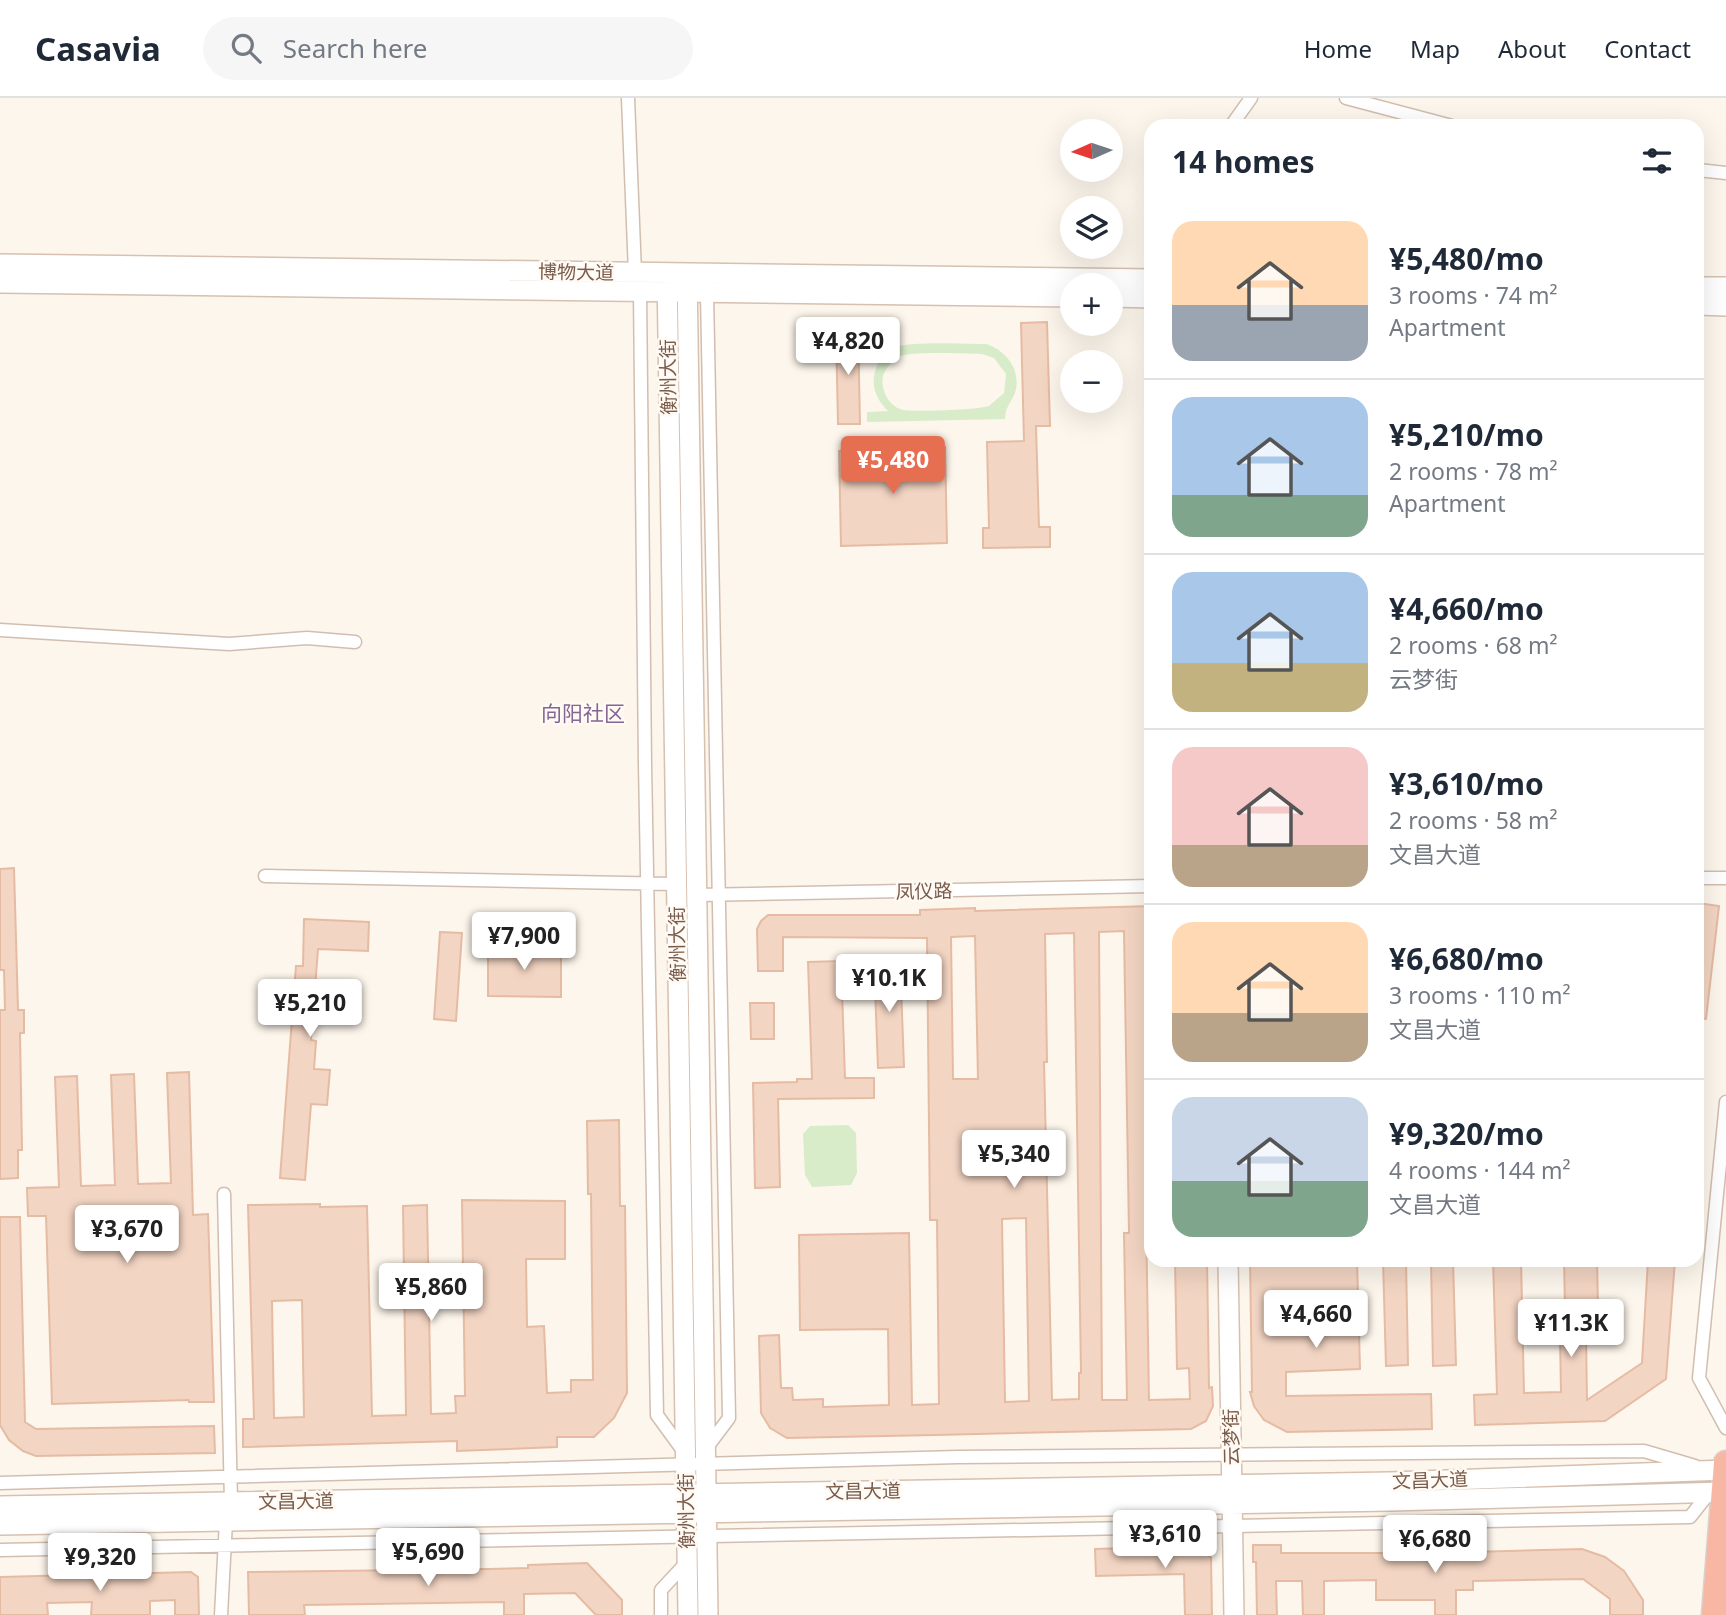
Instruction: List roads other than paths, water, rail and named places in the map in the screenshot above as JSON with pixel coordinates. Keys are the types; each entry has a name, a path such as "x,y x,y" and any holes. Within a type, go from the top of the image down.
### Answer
{"highway":[{"path":"1714,1615 1721,1478"}],"main road":[{"name":"博物大道","path":"0,264 1060,297"},
{"name":"博物大道","path":"683,285 1144,279"},
{"name":"博物大道","path":"0,283 637,282"},
{"name":"衡州大街","path":"683,285 676,884 685,1459 706,1537 708,1615"},
{"name":"衡州大街","path":"683,285 705,1457 696,1504 686,1537 688,1615"},
{"path":"1704,287 1726,287"},
{"path":"1123,297 1144,298"},
{"path":"1704,306 1726,306"},
{"name":"云梦街","path":"1228,1267 1234,1615"},
{"name":"文昌大道","path":"0,1525 228,1512 1232,1494 1721,1478"},
{"name":"文昌大道","path":"0,1506 228,1512"}],"street":[{"path":"628,98 637,282 657,1415 685,1459"},
{"path":"1236,119 1251,98"},
{"path":"1346,98 1426,119"},
{"path":"1704,171 1726,173"},
{"path":"683,285 718,894 729,1418 705,1457"},
{"path":"0,630 229,644 307,638 355,642"},
{"path":"265,876 676,884"},
{"path":"1704,878 1726,878"},
{"name":"凤仪路","path":"696,895 1144,886"},
{"path":"1726,1102 1699,1378 1726,1428"},
{"path":"222,1615 230,1478 224,1194"},
{"path":"0,1483 230,1478 705,1457 1644,1451 1721,1478 1689,1517 0,1550"},
{"path":"662,1615 661,1590 687,1562"}],"district":[{"name":"向阳社区","path":"583,714"}]}
